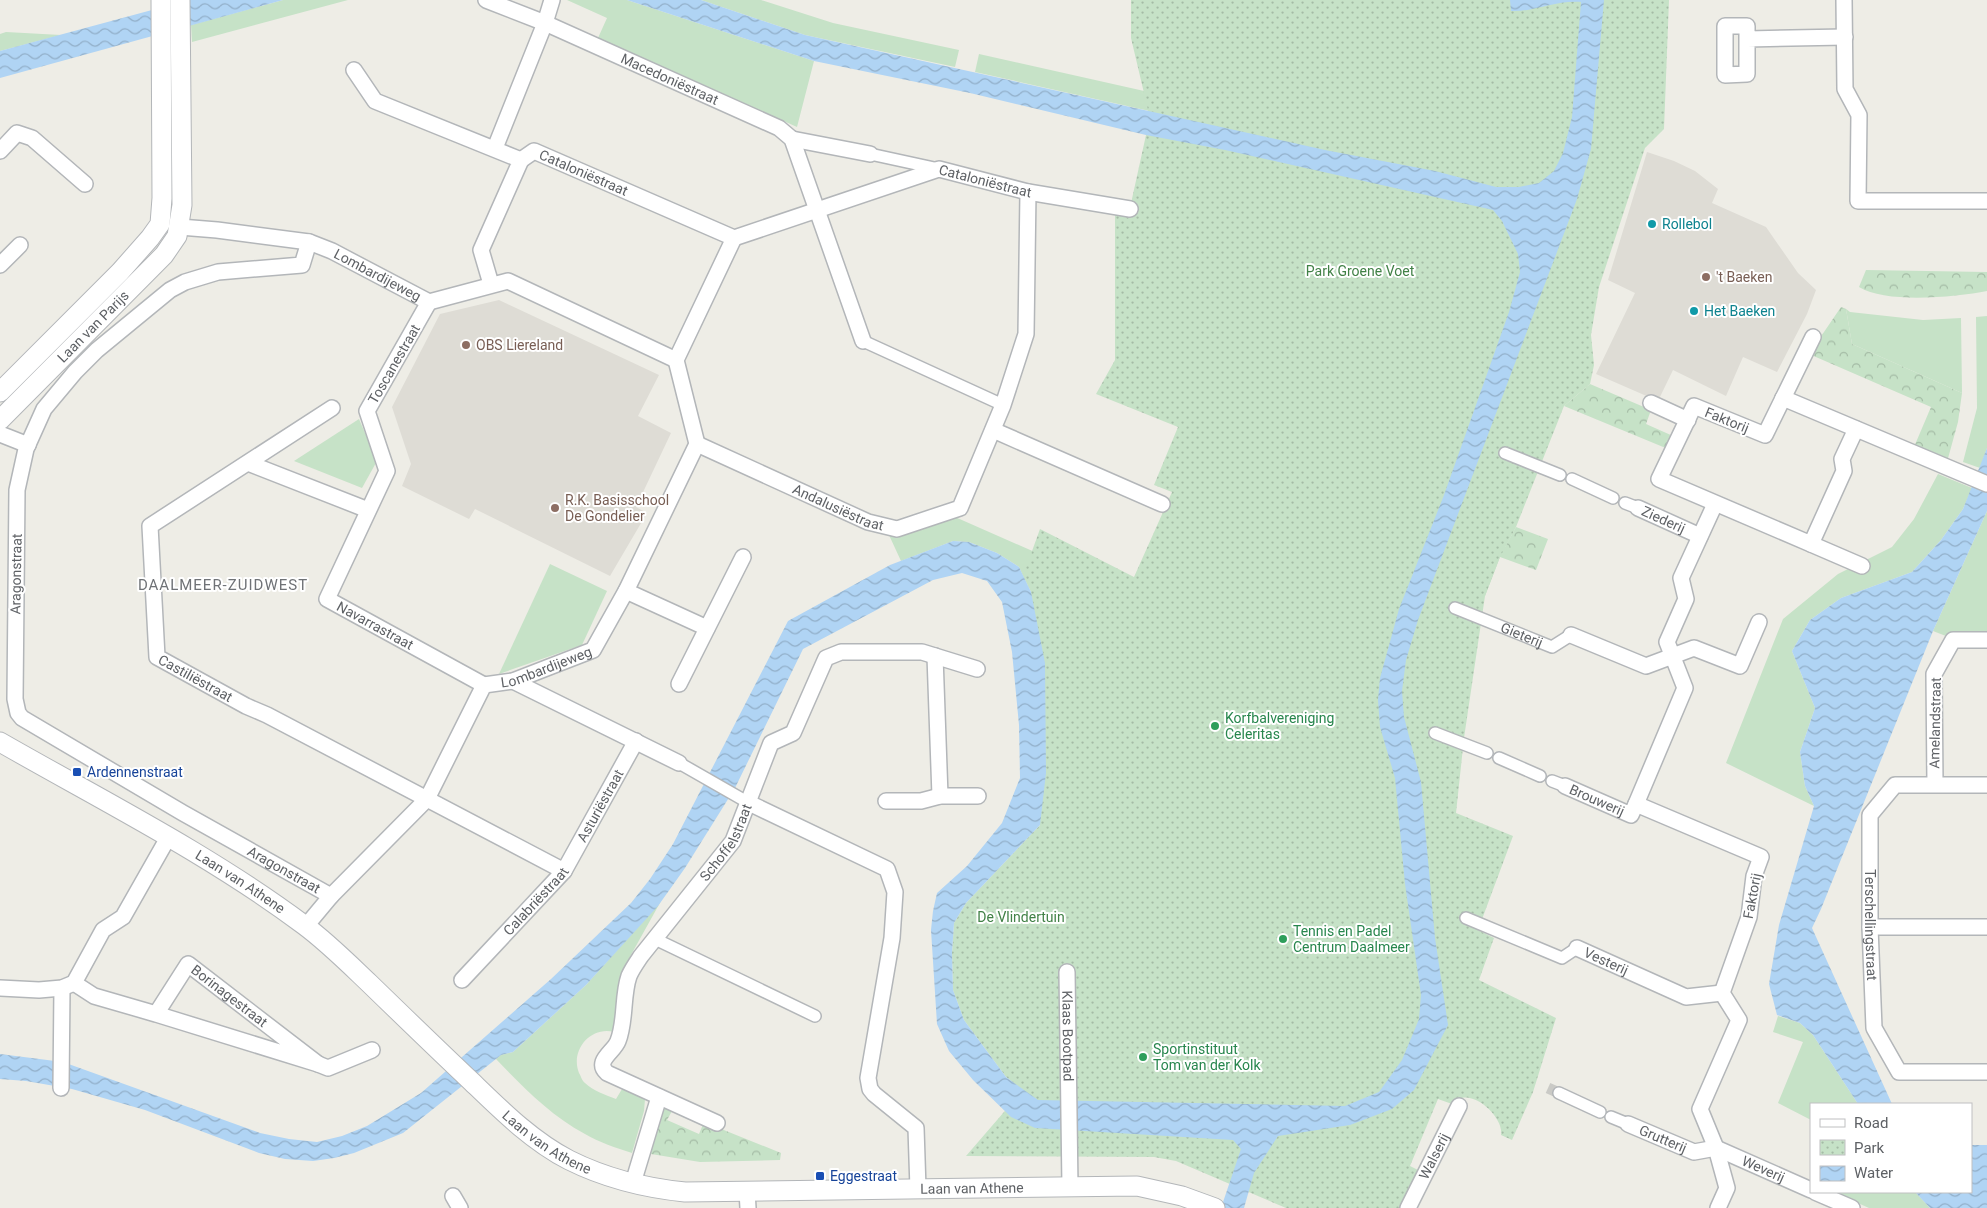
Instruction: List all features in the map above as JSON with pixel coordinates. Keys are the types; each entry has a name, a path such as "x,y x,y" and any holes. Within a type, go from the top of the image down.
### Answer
{"street":[{"path":"161,0 162,198 160,224 180,227"},
{"name":"Laan van Parijs","path":"0,420 164,255 173,243 180,227 182,205 180,0"},
{"name":"Macedoniëstraat","path":"486,0 545,24 779,128 792,139 939,169"},
{"path":"495,148 545,24 552,0"},
{"path":"1844,0 1845,89 1859,115 1858,201 1987,201"},
{"path":"1747,39 1845,37"},
{"path":"354,70 376,101 521,160 481,250 491,284"},
{"path":"0,151 17,133 32,138 85,184"},
{"path":"792,139 816,212 863,341 1003,405"},
{"name":"Cataloniëstraat","path":"521,160 534,151 734,238 816,212 939,169 1028,192 1130,209"},
{"name":"Andalusiëstraat","path":"697,444 868,522 897,530 960,508 1003,405 1026,334 1028,192"},
{"name":"Laan van Parijs","path":"0,392 120,272 160,224"},
{"name":"Lombardijeweg","path":"180,227 309,242 332,251 429,302 508,281 676,360"},
{"path":"697,444 676,360 734,238"},
{"name":"Aragonstraat","path":"309,242 302,265 218,272 185,282 170,290 124,326 75,372 44,409 28,445 21,469 17,499 15,699 18,713 22,718 183,813 331,896"},
{"path":"0,265 20,245"},
{"name":"Toscanestraat","path":"368,510 387,471 368,410 429,302"},
{"name":"Faktorij","path":"1813,337 1765,435 1694,406 1660,479 1862,566"},
{"path":"1783,398 1980,481"},
{"name":"Faktorij","path":"1651,403 1688,420"},
{"name":"Castiliëstraat","path":"332,408 150,526 157,657 246,706 267,715 427,799"},
{"path":"1810,544 1844,471 1842,459 1856,429"},
{"path":"993,430 1162,504"},
{"path":"0,434 28,445"},
{"name":"Lombardijeweg","path":"306,926 331,896 427,799 484,685 513,681 594,650 626,591 697,444"},
{"path":"1505,452 1560,474"},
{"path":"248,463 368,510"},
{"path":"1572,480 1613,498"},
{"path":"1636,804 1685,688 1667,642 1686,599 1681,578 1715,504"},
{"name":"Ziederij","path":"1631,505 1700,536"},
{"name":"Navarrastraat","path":"368,510 327,599 484,685"},
{"path":"679,684 743,557"},
{"path":"626,591 707,628"},
{"name":"Gieterij","path":"1455,608 1552,647 1572,635 1646,666 1672,656"},
{"path":"1672,656 1694,648 1740,666 1759,622"},
{"name":"Amelandstraat","path":"1935,784 1934,674 1953,640 1987,640"},
{"name":"Schoffelstraat","path":"717,1123 603,1070 602,1065 605,1056 618,1042 629,976 641,956 733,841 771,743 792,733 826,658 840,652 922,652 977,669"},
{"path":"935,656 940,796"},
{"path":"513,681 679,763 749,803 887,869 895,892 892,938 868,1078 870,1089 874,1094 916,1128 918,1189"},
{"path":"1436,733 1488,753"},
{"name":"Asturiëstraat","path":"564,871 636,741"},
{"name":"Laan van Athene","path":"0,742 169,836 250,885 325,942 501,1109 545,1145 588,1168 633,1183 747,1200 918,1189 1137,1186 1182,1196 1214,1208"},
{"path":"1499,758 1540,776"},
{"name":"Brouwerij","path":"1558,784 1631,815 1636,804"},
{"name":"Terschellingstraat","path":"1987,785 1895,785 1870,815 1870,927 1874,1028 1899,1072 1987,1072"},
{"path":"886,801 921,801 940,796 978,796"},
{"name":"Calabriëstraat","path":"427,799 564,871 462,980"},
{"name":"Faktorij","path":"1636,804 1761,858 1754,876 1749,917 1722,993"},
{"path":"61,1088 61,1060 68,986 103,930 123,917 169,836"},
{"name":"Vesterij","path":"1466,918 1562,958 1577,948 1686,997 1722,993"},
{"path":"1870,927 1987,927"},
{"path":"655,939 815,1016"},
{"name":"Borinagestraat","path":"156,1014 188,964 318,1064"},
{"name":"Klaas Bootpad","path":"1067,972 1070,1186"},
{"path":"0,988 39,990 68,986"},
{"name":"Borinagestraat","path":"68,986 94,996 328,1068 372,1050"},
{"path":"1718,1208 1727,1188 1716,1148 1700,1109 1739,1020 1722,993"},
{"path":"1559,1093 1600,1112"},
{"path":"633,1183 659,1097"},
{"name":"Walserij","path":"1408,1208 1459,1106"},
{"name":"Grutterij","path":"1611,1117 1694,1152 1716,1148"},
{"name":"Weverij","path":"1716,1148 1810,1190"},
{"path":"1817,1193 1852,1208"}],"shaded area":[{"name":"'t Baeken","path":"1647,152 1674,161 1695,171 1718,189 1712,203 1766,227 1798,273 1816,290 1807,314 1777,372 1743,357 1726,396 1673,370 1658,401 1596,374 1635,293 1608,280"},
{"path":"499,300 659,375 638,416 671,433 636,507 647,513 610,576 475,509 469,519 402,486 411,464 392,407 440,314"}],"green space":[{"path":"283,0 348,0 192,42 191,25"},
{"path":"567,0 627,0 814,61 797,127 598,38 607,18"},
{"path":"701,0 761,0 833,23 959,50 955,67 805,35"},
{"name":"Park Groene Voet","path":"1131,0 1669,0 1664,129 1645,148 1599,287 1591,335 1594,365 1590,384 1564,406 1516,527 1500,557 1485,596 1464,738 1456,813 1513,836 1478,930 1494,938 1479,980 1556,1018 1533,1092 1512,1140 1501,1135 1501,1129 1494,1115 1489,1109 1475,1100 1461,1098 1452,1104 1438,1099 1410,1166 1418,1170 1401,1208 1286,1208 1176,1161 1154,1157 966,1156 1023,1090 1006,1077 964,1020 953,990 952,953 954,923 966,903 1040,825 1031,592 1023,576 1040,529 1134,577 1172,492 1154,485 1178,427 1096,394 1115,360 1115,215 1128,217 1146,135 1148,110 1131,38"},
{"path":"6,32 61,35 0,51 0,34"},
{"path":"979,54 1269,119 1325,150 975,72"},
{"path":"1866,270 1987,272 1987,291 1922,298 1886,296 1859,287"},
{"path":"1841,307 1846,309 1852,344 1962,393 1958,422 1947,462 1914,447 1931,407 1809,354"},
{"path":"1846,309 1850,312 1923,320 1961,318 1962,393 1852,344"},
{"path":"1987,316 1987,448 1980,468 1963,462 1977,408 1976,317"},
{"path":"1590,384 1651,410 1646,424 1673,436 1668,449 1564,406"},
{"path":"359,419 377,461 362,488 294,461"},
{"path":"1938,474 1972,488 1963,509 1941,540 1912,572 1841,598 1810,620 1792,651 1815,708 1800,752 1805,786 1814,806 1726,763 1783,619 1838,574 1892,547 1914,519"},
{"path":"1987,511 1987,634 1951,638 1933,631"},
{"path":"946,513 1078,571 1065,592 1023,576 1019,567 997,553 969,542 953,541 901,561 889,535 903,532"},
{"path":"1516,527 1548,539 1536,570 1500,557 1485,596 1464,577 1505,547"},
{"path":"550,564 607,591 582,645 499,674"},
{"path":"661,901 622,971 614,1032 605,1031 590,1037 584,1042 577,1056 579,1073 584,1082 592,1088 616,1099 622,1089 645,1099 644,1111 632,1153 596,1140 560,1118 527,1090 496,1059 501,1055 513,1052 586,985"},
{"path":"1778,1016 1800,1023 1813,1035 1857,1103 1810,1103 1810,1119 1778,1103 1803,1042 1773,1032"},
{"path":"664,1107 672,1111 667,1120 699,1134 704,1122 781,1153 780,1160 700,1162 651,1154 654,1133"},
{"path":"1841,1193 1916,1193 1930,1208 1869,1208 1840,1195"}],"water":[{"path":"189,0 283,0 0,78 0,51"},
{"path":"627,0 701,0 805,35 1325,150 1435,171 1496,187 1519,187 1539,183 1554,171 1563,153 1572,117 1581,2 1511,11 1510,0 1604,0 1591,149 1577,199 1418,620 1406,660 1402,691 1404,717 1421,782 1435,938 1448,1025 1414,1090 1392,1109 1350,1125 1278,1136 1254,1173 1244,1208 1221,1208 1241,1149 1233,1140 1035,1128 1011,1117 973,1080 949,1051 937,1024 931,930 937,893 967,866 1002,823 1020,778 1019,725 1012,652 1002,602 987,581 962,573 933,580 803,649 735,788 685,868 658,906 586,985 513,1052 501,1055 403,1133 354,1153 334,1158 313,1161 285,1159 259,1153 145,1110 72,1089 26,1081 0,1079 0,1054 63,1062 260,1133 289,1139 317,1142 342,1136 367,1126 421,1093 551,979 631,903 650,879 673,844 788,621 890,565 953,541 969,542 997,553 1019,567 1031,592 1045,663 1046,773 1040,825 966,903 954,923 952,953 953,990 964,1020 1006,1077 1038,1100 1345,1106 1379,1092 1402,1060 1419,1019 1421,995 1405,884 1395,778 1380,727 1378,700 1380,678 1399,609 1444,495 1509,312 1520,272 1518,254 1502,221 1493,210 1225,150 1146,135 970,93 814,61"},
{"path":"1987,448 1987,511 1933,631 1812,928 1892,1103 1857,1103 1813,1035 1800,1023 1777,1015 1769,984 1779,925 1814,806 1805,786 1800,752 1815,708 1792,651 1810,620 1841,598 1912,572 1941,540 1963,509"},
{"path":"1972,1145 1987,1145 1987,1208 1930,1208 1916,1193 1972,1193"}],"tunnel":[{"path":"1548,1088 1559,1093"}],"place":[{"name":"Rollebol","path":"1652,224"},
{"name":"'t Baeken","path":"1706,277"},
{"name":"Het Baeken","path":"1694,311"},
{"name":"OBS Liereland","path":"466,345"},
{"name":"R.K. Basisschool De Gondelier","path":"555,508"},
{"name":"Korfbalvereniging Celeritas","path":"1215,726"},
{"name":"Ardennenstraat","path":"77,772"},
{"name":"Tennis en Padel Centrum Daalmeer","path":"1283,939"},
{"name":"Sportinstituut Tom van der Kolk","path":"1143,1057"},
{"name":"Eggestraat","path":"820,1176"}],"district":[{"name":"DAALMEER-ZUIDWEST","path":"223,585"}],"park label":[{"name":"De Vlindertuin","path":"1021,917"}]}
